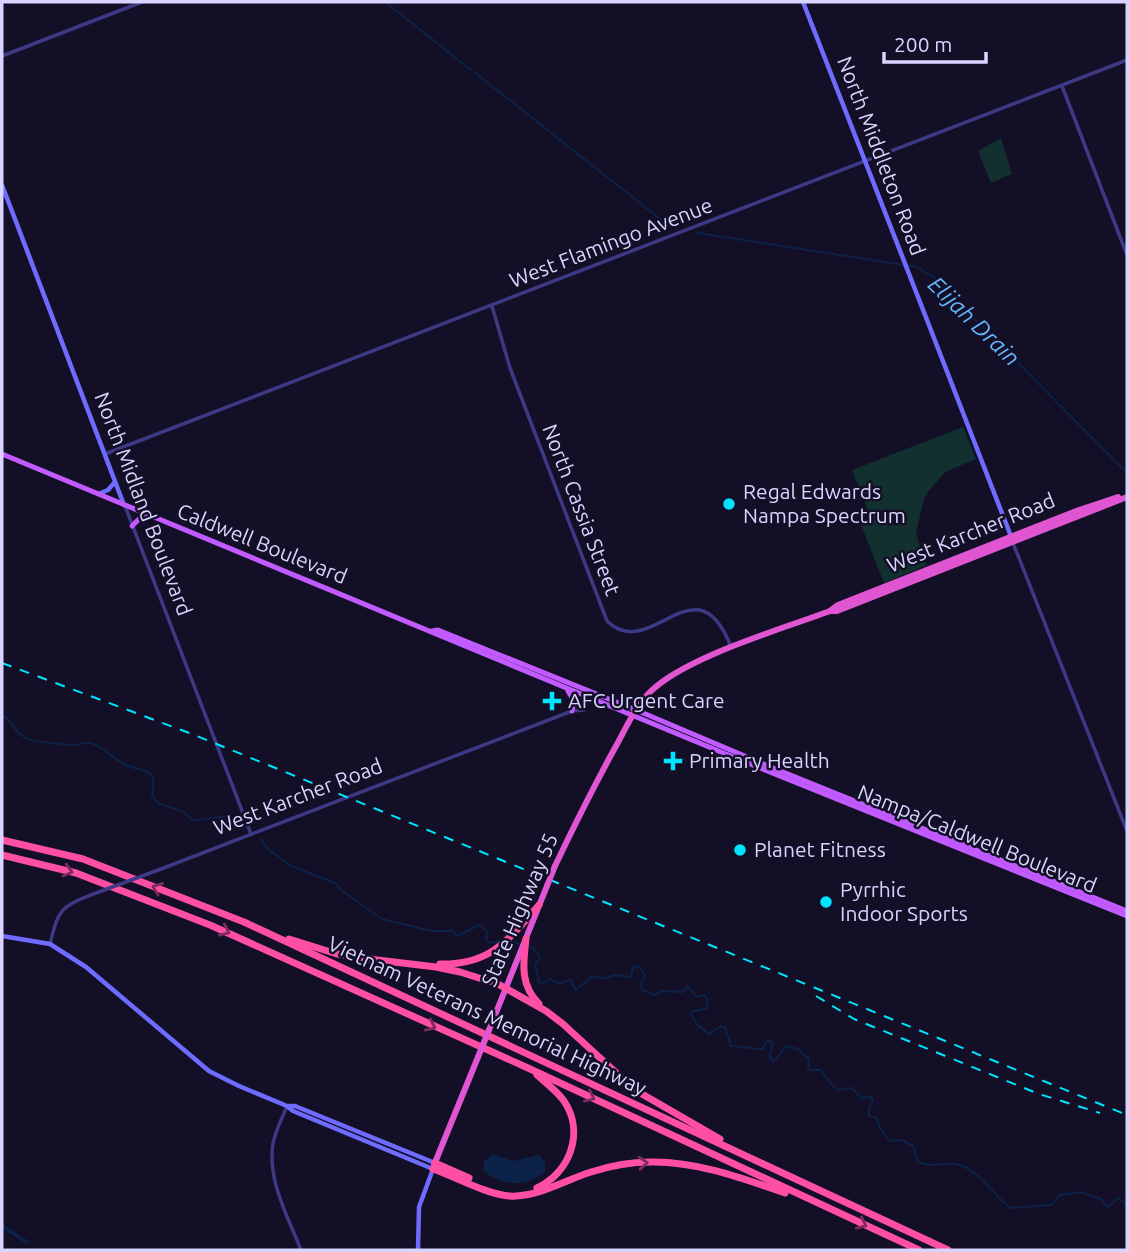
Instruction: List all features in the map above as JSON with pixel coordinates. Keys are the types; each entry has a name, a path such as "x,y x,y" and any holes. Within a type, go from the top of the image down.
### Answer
{"highway":[{"name":"West Karcher Road","path":"634,713 650,692 685,668 831,611 843,603 1127,496"},
{"name":"West Karcher Road","path":"831,611 837,611 1012,539"},
{"name":"State Highway 55","path":"539,905 594,785 634,713"},
{"name":"Vietnam Veterans Memorial Highway","path":"2,840 83,859 244,922 948,1250"},
{"name":"Vietnam Veterans Memorial Highway","path":"2,855 76,873 210,925 528,1068 822,1206"},
{"path":"369,959 453,964 482,957 506,943 527,925 539,905"},
{"path":"244,922 337,954 448,969 498,984 546,1010 635,1090 766,1165"},
{"name":"State Highway 55","path":"434,1166 526,939 527,925"},
{"path":"526,939 523,971 527,989 538,1003 564,1022 594,1053"},
{"path":"434,1166 510,1192 531,1190 554,1178 562,1170 572,1149 572,1117 557,1093 528,1068"},
{"path":"434,1166 497,1194 511,1196 532,1194 592,1171 617,1165 648,1161 679,1163 754,1182 822,1206 919,1250"}],"main road":[{"name":"North Middleton Road","path":"803,2 1012,539"},
{"name":"North Midland Boulevard","path":"2,185 124,505"},
{"name":"Caldwell Boulevard","path":"2,454 432,631 436,635 634,713"},
{"path":"98,494 108,491 115,481"},
{"path":"132,526 141,516 148,515"},
{"name":"Caldwell Boulevard","path":"432,631 438,630 738,757"},
{"path":"566,688 573,695 572,711"},
{"name":"Nampa/Caldwell Boulevard","path":"738,757 1127,911"},
{"name":"Nampa/Caldwell Boulevard","path":"738,757 1127,916"},
{"path":"2,936 50,944 86,967 209,1071 293,1111 434,1166"},
{"path":"287,1106 295,1106 369,1136 434,1166"},
{"path":"342,1131 369,1136"},
{"path":"418,1250 419,1207 434,1166"}],"street":[{"path":"2,56 142,2"},
{"name":"West Flamingo Avenue","path":"105,454 1127,60"},
{"path":"1062,86 1127,255"},
{"name":"North Cassia Street","path":"492,306 510,368 607,621 621,631 634,631 688,611 705,610 718,618 732,648"},
{"name":"North Midland Boulevard","path":"124,505 251,835"},
{"name":"North Middleton Road","path":"1012,539 1127,831"},
{"name":"West Karcher Road","path":"50,944 59,914 70,903 572,711 583,710"},
{"path":"287,1106 273,1143 272,1169 300,1250"}],"green space":[{"path":"1001,138 1012,174 991,183 978,151"},
{"path":"963,427 976,459 945,472 927,493 916,534 927,565 884,583 861,525 872,520 852,470"}],"water":[{"path":"493,1154 513,1161 539,1155 545,1162 545,1171 523,1182 498,1180 484,1171 484,1161"}],"waterway":[{"name":"Elijah Drain","path":"385,2 471,70"},
{"name":"Elijah Drain","path":"474,72 671,225"},
{"name":"Elijah Drain","path":"698,233 917,267 933,277 1127,473"},
{"path":"2,716 28,739 55,744 95,744 122,763 151,774 152,797 160,804 182,811 193,820 228,817 239,823 243,830"},
{"path":"261,839 268,849 291,866 335,883 382,919 431,931 453,931 457,936 479,925 488,932 486,940 490,943 500,941"},
{"path":"509,941 521,944"},
{"path":"529,946 536,951 540,959 535,964 539,982 542,984 550,979 560,984 570,979 576,990 591,977 631,977 636,966 640,967 645,976 641,982 642,990 655,995 662,991 683,992 688,986 697,997 705,995 707,1008 691,1012 695,1022 709,1034 721,1026 725,1027 731,1046 762,1049 767,1041 771,1041 773,1045 769,1056 774,1062 786,1046 798,1049 809,1059 808,1070 820,1070 837,1090 852,1088 861,1098 871,1097 873,1101 869,1116 877,1118 879,1127 890,1141 902,1140 913,1146 918,1162 929,1165 955,1164 972,1171 1010,1208 1050,1205 1059,1195 1080,1192 1101,1199 1108,1207 1118,1198 1127,1204"},
{"path":"2,1226 27,1242"}],"railway":[{"path":"2,663 192,734 1127,1115"},
{"path":"816,996 854,1019 1039,1094 1100,1113"}],"place":[{"name":"Regal Edwards Nampa Spectrum","path":"729,504"},
{"name":"AFC Urgent Care","path":"552,701"},
{"name":"Primary Health","path":"673,761"},
{"name":"Planet Fitness","path":"740,850"},
{"name":"Pyrrhic Indoor Sports","path":"826,902"}]}
